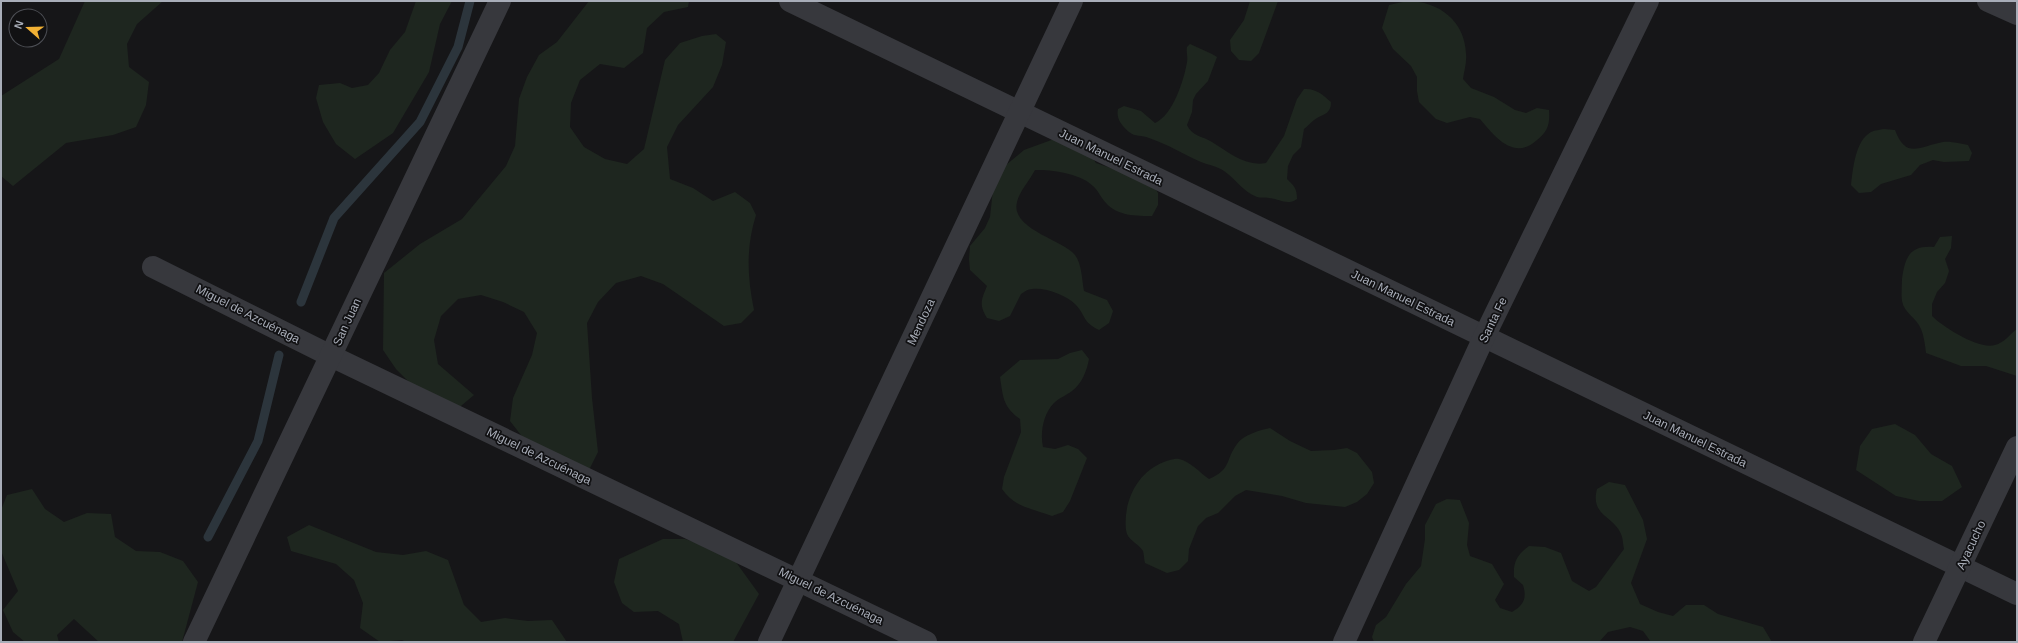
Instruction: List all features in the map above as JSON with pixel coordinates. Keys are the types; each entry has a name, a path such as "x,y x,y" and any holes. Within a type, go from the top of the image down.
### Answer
{"street":[{"name":"San Juan","path":"194,642 500,1"},
{"name":"Juan Manuel Estrada","path":"790,1 2017,594"},
{"name":"Mendoza","path":"769,642 1072,1"},
{"name":"Santa Fe","path":"1344,642 1484,337 1648,1"},
{"path":"1988,1 2017,14"},
{"name":"Miguel de Azcuénaga","path":"153,267 331,356 926,642"},
{"name":"Ayacucho","path":"1924,642 2017,448"}],"shaded area":[{"path":"85,1 163,1 137,24 127,44 129,67 149,82 146,105 136,127 113,135 66,143 13,186 1,176 1,96 59,59"},
{"path":"416,1 452,1 440,24 429,72 393,133 355,159 336,144 323,122 316,98 319,85 340,83 352,88 368,85 379,73 390,50 405,32"},
{"path":"589,1 689,1 688,7 664,12 647,28 643,53 624,68 600,64 580,80 571,103 570,127 584,147 605,159 627,164 644,149 665,60 680,43 702,36 716,34 726,42 722,65 713,87 678,125 667,147 670,179 693,188 713,201 735,192 750,203 756,215 749,250 750,285 754,310 741,323 724,326 663,284 641,276 616,283 598,302 587,323 592,398 598,452 589,470 524,439 510,421 513,398 532,355 537,333 524,312 503,302 481,295 458,299 441,316 434,340 438,364 474,395 455,411 413,386 396,369 383,350 384,273 420,244 462,219 506,166 515,146 519,99 527,77 539,55 557,42"},
{"path":"1250,1 1278,1 1259,53 1251,61 1239,60 1231,51 1230,40 1244,20"},
{"path":"1407,1 1419,2 1439,9 1448,15 1455,23 1461,32 1466,54 1463,79 1471,88 1494,97 1515,110 1526,113 1537,108 1549,110 1548,127 1541,137 1529,146 1520,148 1513,147 1499,139 1480,119 1470,117 1447,123 1436,119 1419,102 1417,77 1411,66 1393,49 1382,28 1389,5"},
{"path":"1190,44 1217,57 1208,81 1196,94 1193,100 1192,112 1187,125 1194,134 1212,142 1244,161 1259,164 1266,163 1284,136 1297,99 1304,89 1316,91 1331,102 1330,109 1327,113 1315,119 1304,129 1301,147 1293,155 1288,166 1287,179 1295,188 1297,199 1287,202 1257,197 1243,188 1221,169 1201,162 1156,140 1131,134 1121,124 1118,118 1118,109 1124,106 1141,111 1155,123 1167,113 1177,96 1183,78 1187,62 1187,47"},
{"path":"1884,129 1895,130 1899,139 1909,148 1921,148 1943,142 1949,142 1968,145 1972,153 1969,161 1944,162 1933,160 1920,165 1911,175 1881,184 1871,192 1859,193 1851,185 1858,149 1861,142 1871,132"},
{"path":"1057,138 1089,153 1096,163 1151,182 1158,193 1158,205 1152,216 1121,213 1116,211 1104,201 1095,188 1082,178 1057,171 1035,170 1018,198 1017,211 1021,220 1029,227 1060,244 1075,255 1080,268 1084,291 1107,300 1113,311 1109,323 1099,330 1087,321 1075,304 1071,301 1055,292 1043,289 1031,289 1021,294 1010,316 999,321 987,318 982,302 987,286 970,270 970,246 985,228 990,217 994,180 1000,170 1024,150"},
{"path":"1952,236 1951,248 1945,259 1949,271 1945,283 1937,292 1932,304 1932,316 1944,326 1971,341 1988,346 2001,342 2017,329 2017,376 1986,366 1961,366 1926,353 1921,329 1903,305 1902,279 1905,265 1910,254 1919,248 1934,247 1940,237"},
{"path":"1082,350 1089,359 1084,376 1076,388 1050,407 1043,424 1043,447 1055,449 1068,445 1078,449 1087,458 1070,501 1063,512 1052,516 1018,504 1002,489 1004,477 1021,432 1020,419 1014,415 1005,401 1000,377 1020,360 1058,359 1070,353"},
{"path":"1895,424 1915,435 1931,454 1952,466 1962,487 1942,501 1919,501 1896,496 1856,470 1860,446 1872,429"},
{"path":"1270,428 1290,441 1311,451 1347,448 1357,453 1372,472 1374,483 1367,494 1357,502 1345,507 1306,503 1282,496 1246,490 1235,496 1218,513 1206,518 1198,526 1189,549 1188,561 1179,570 1167,573 1145,563 1143,551 1128,536 1126,530 1126,519 1127,509 1134,489 1146,473 1164,462 1177,459 1187,462 1209,479 1225,468 1233,450 1243,438 1252,433"},
{"path":"1609,482 1625,485 1643,520 1647,539 1631,583 1640,604 1658,612 1673,616 1686,605 1704,605 1718,614 1763,627 1772,642 1651,642 1643,631 1630,627 1608,632 1599,642 1374,642 1372,637 1376,625 1386,617 1406,584 1421,566 1425,539 1425,525 1436,504 1447,499 1460,500 1469,523 1467,545 1470,556 1492,564 1504,584 1495,600 1500,608 1512,612 1524,601 1525,594 1523,585 1514,577 1514,567 1521,553 1529,546 1545,547 1561,553 1572,581 1589,591 1596,587 1624,549 1622,536 1618,528 1604,515 1597,505 1597,489"},
{"path":"32,489 45,509 64,522 87,513 111,514 115,537 136,551 160,552 183,561 198,582 182,642 99,642 74,619 57,635 59,642 25,642 13,632 3,610 18,591 1,551 1,510 7,495"},
{"path":"309,525 376,552 403,555 426,551 448,560 464,605 481,622 505,618 528,621 552,620 567,642 406,642 402,640 380,642 360,628 363,603 354,580 336,564 291,551 287,537"},
{"path":"663,539 685,539 730,554 759,594 733,642 683,642 679,624 658,611 634,612 622,603 614,582 619,559"}],"waterway":[{"path":"301,302 334,218 420,122 458,47 470,1"},
{"path":"208,537 258,441 279,355"}]}
